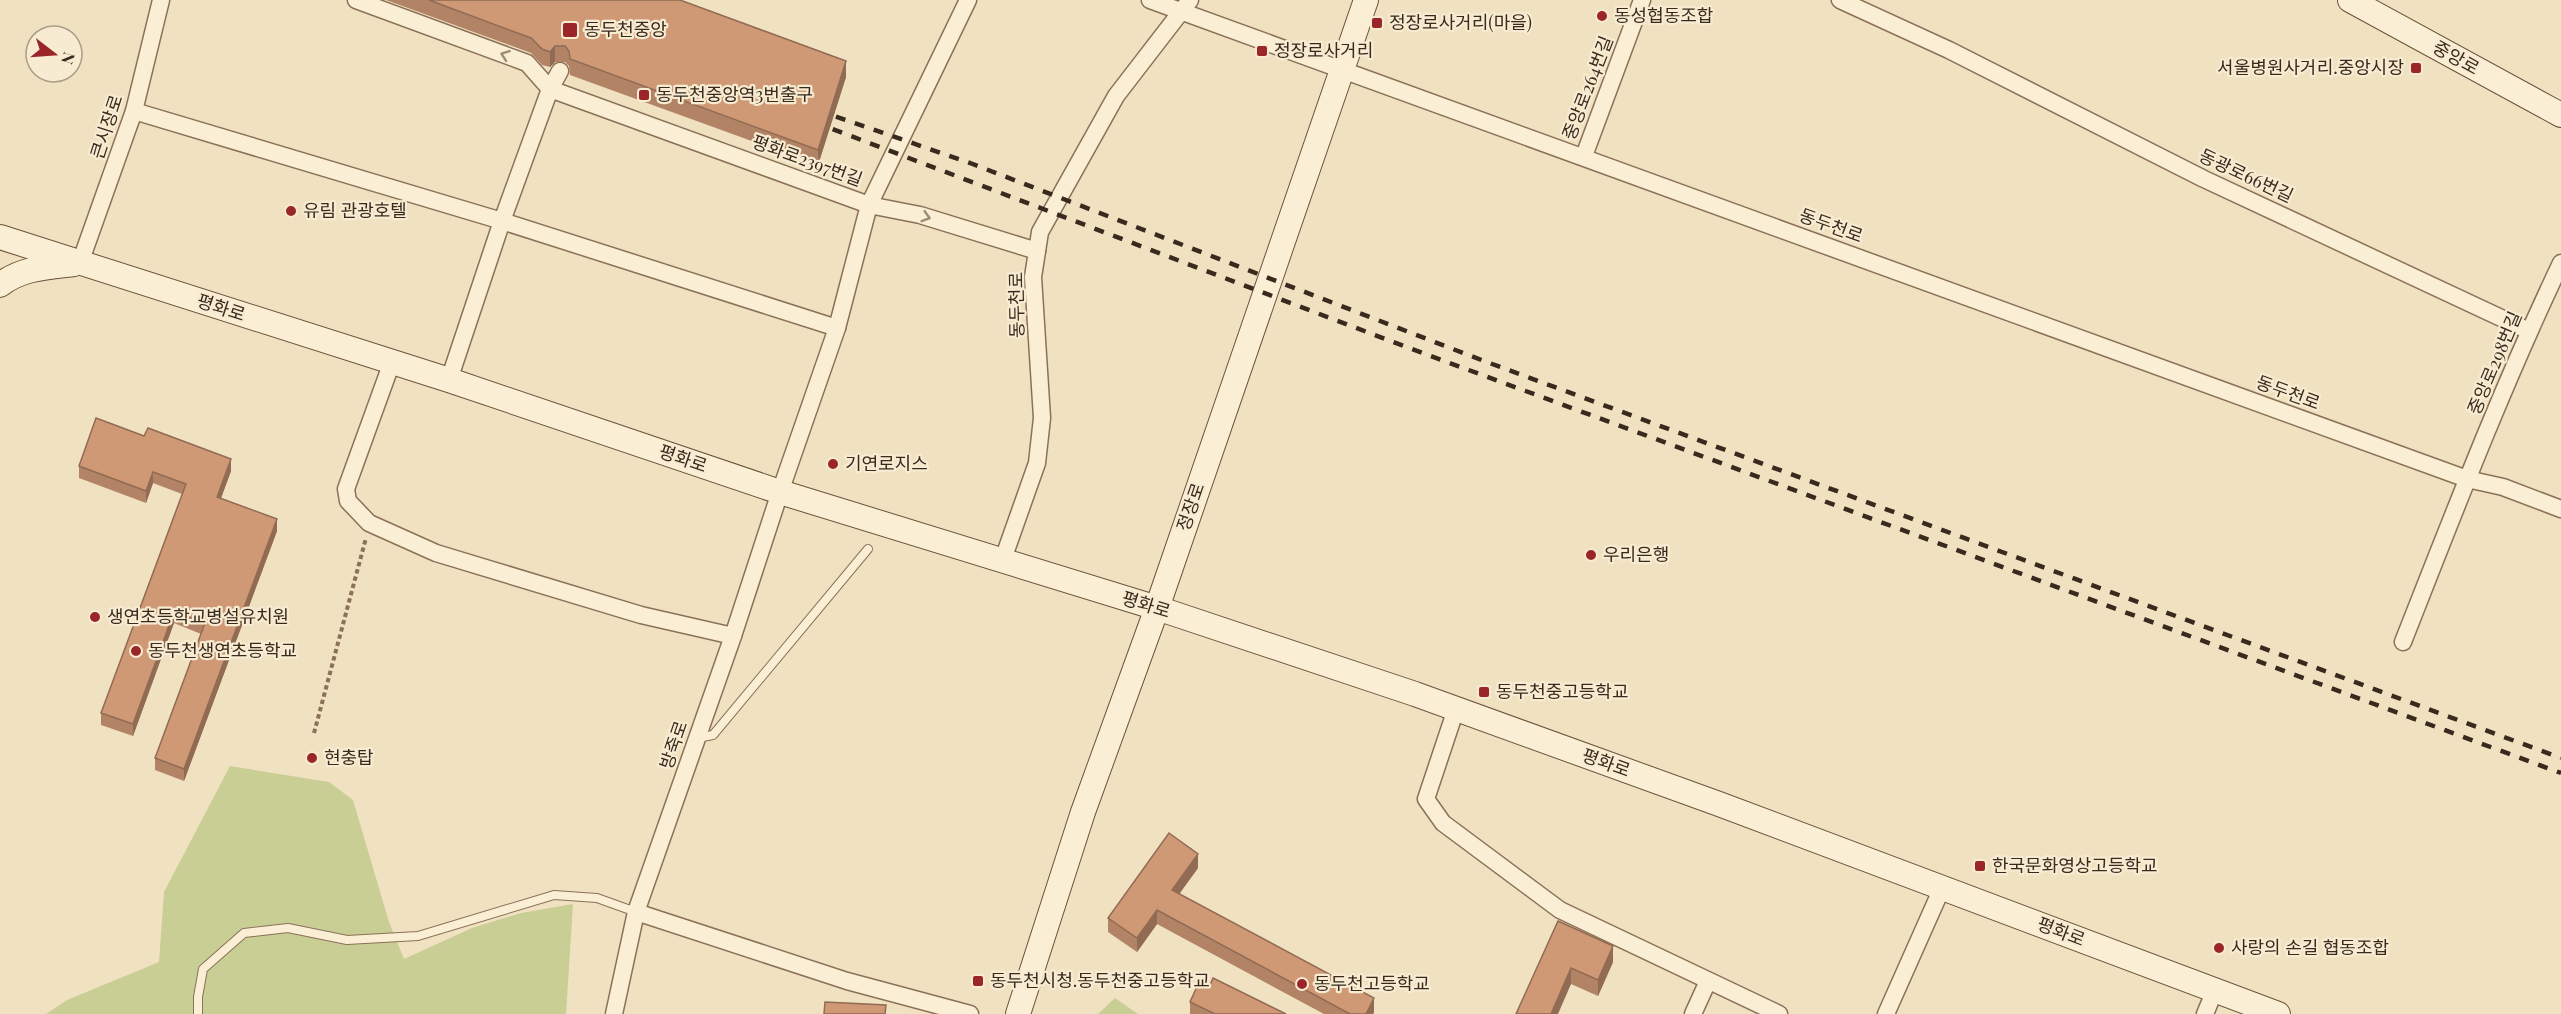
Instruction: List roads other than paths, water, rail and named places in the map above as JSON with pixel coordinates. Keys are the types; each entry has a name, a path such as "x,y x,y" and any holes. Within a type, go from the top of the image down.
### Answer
{"main road":[{"name":"정장로","path":"1018,1014 1083,812 1157,608 1366,0"},
{"name":"중앙로","path":"2350,0 2561,115"},
{"name":"평화로","path":"0,237 449,380 780,492 1157,608 1456,709 2278,1014"},
{"path":"0,285 11,276 31,270 80,263"}],"street":[{"name":"큰시장로","path":"80,263 134,111 161,0"},
{"path":"356,0 527,63 550,89"},
{"path":"968,0 869,205 920,215 1037,251"},
{"name":"동두천로","path":"1150,0 1186,6 1342,69 2467,479 2503,487 2561,510"},
{"name":"중앙로264번길","path":"1584,156 1642,0"},
{"name":"동광로66번길","path":"1840,0 1949,50 2204,179 2529,331"},
{"name":"동두천로","path":"1002,562 1037,463 1042,418 1033,277 1040,232 1116,96 1186,6"},
{"path":"449,380 502,221 550,89 560,71"},
{"name":"평화로2397번길","path":"550,89 869,205 837,327 780,492"},
{"path":"134,111 502,221 837,327"},
{"name":"중앙로298번길","path":"2467,479 2529,331 2561,263"},
{"path":"392,362 346,489 348,501 369,523 455,559 641,615 733,636"},
{"path":"2403,642 2467,479"},
{"name":"방죽로","path":"614,1014 636,912 733,636 780,492"},
{"path":"1456,709 1426,799 1443,823 1560,910 1779,1014"},
{"path":"1886,1014 1942,888"},
{"path":"636,912 847,981 970,1014"},
{"path":"1693,1014 1708,981"},
{"path":"2205,1014 2215,990"}],"lane":[{"path":"696,738 713,735 868,549"},
{"path":"198,1014 203,969 244,933 288,928 348,940 417,936 554,895 597,898 636,912"}],"railway":[{"path":"817,110 970,163 1484,361 2561,758"},
{"path":"814,122 1409,348 2561,773"}],"place":[{"name":"동성협동조합","path":"1602,16"},
{"name":"정장로사거리(마을)","path":"1377,23"},
{"name":"동두천중앙","path":"570,30"},
{"name":"정장로사거리","path":"1262,51"},
{"name":"서울병원사거리.중앙시장","path":"2416,68"},
{"name":"동두천중앙역3번출구","path":"644,95"},
{"name":"유림 관광호텔","path":"291,211"},
{"name":"기연로지스","path":"833,464"},
{"name":"우리은행","path":"1591,555"},
{"name":"생연초등학교병설유치원","path":"95,617"},
{"name":"동두천생연초등학교","path":"136,651"},
{"name":"동두천중고등학교","path":"1484,692"},
{"name":"현충탑","path":"312,758"},
{"name":"한국문화영상고등학교","path":"1980,866"},
{"name":"사랑의 손길 협동조합","path":"2219,948"},
{"name":"동두천시청.동두천중고등학교","path":"978,981"},
{"name":"동두천고등학교","path":"1302,984"}]}
